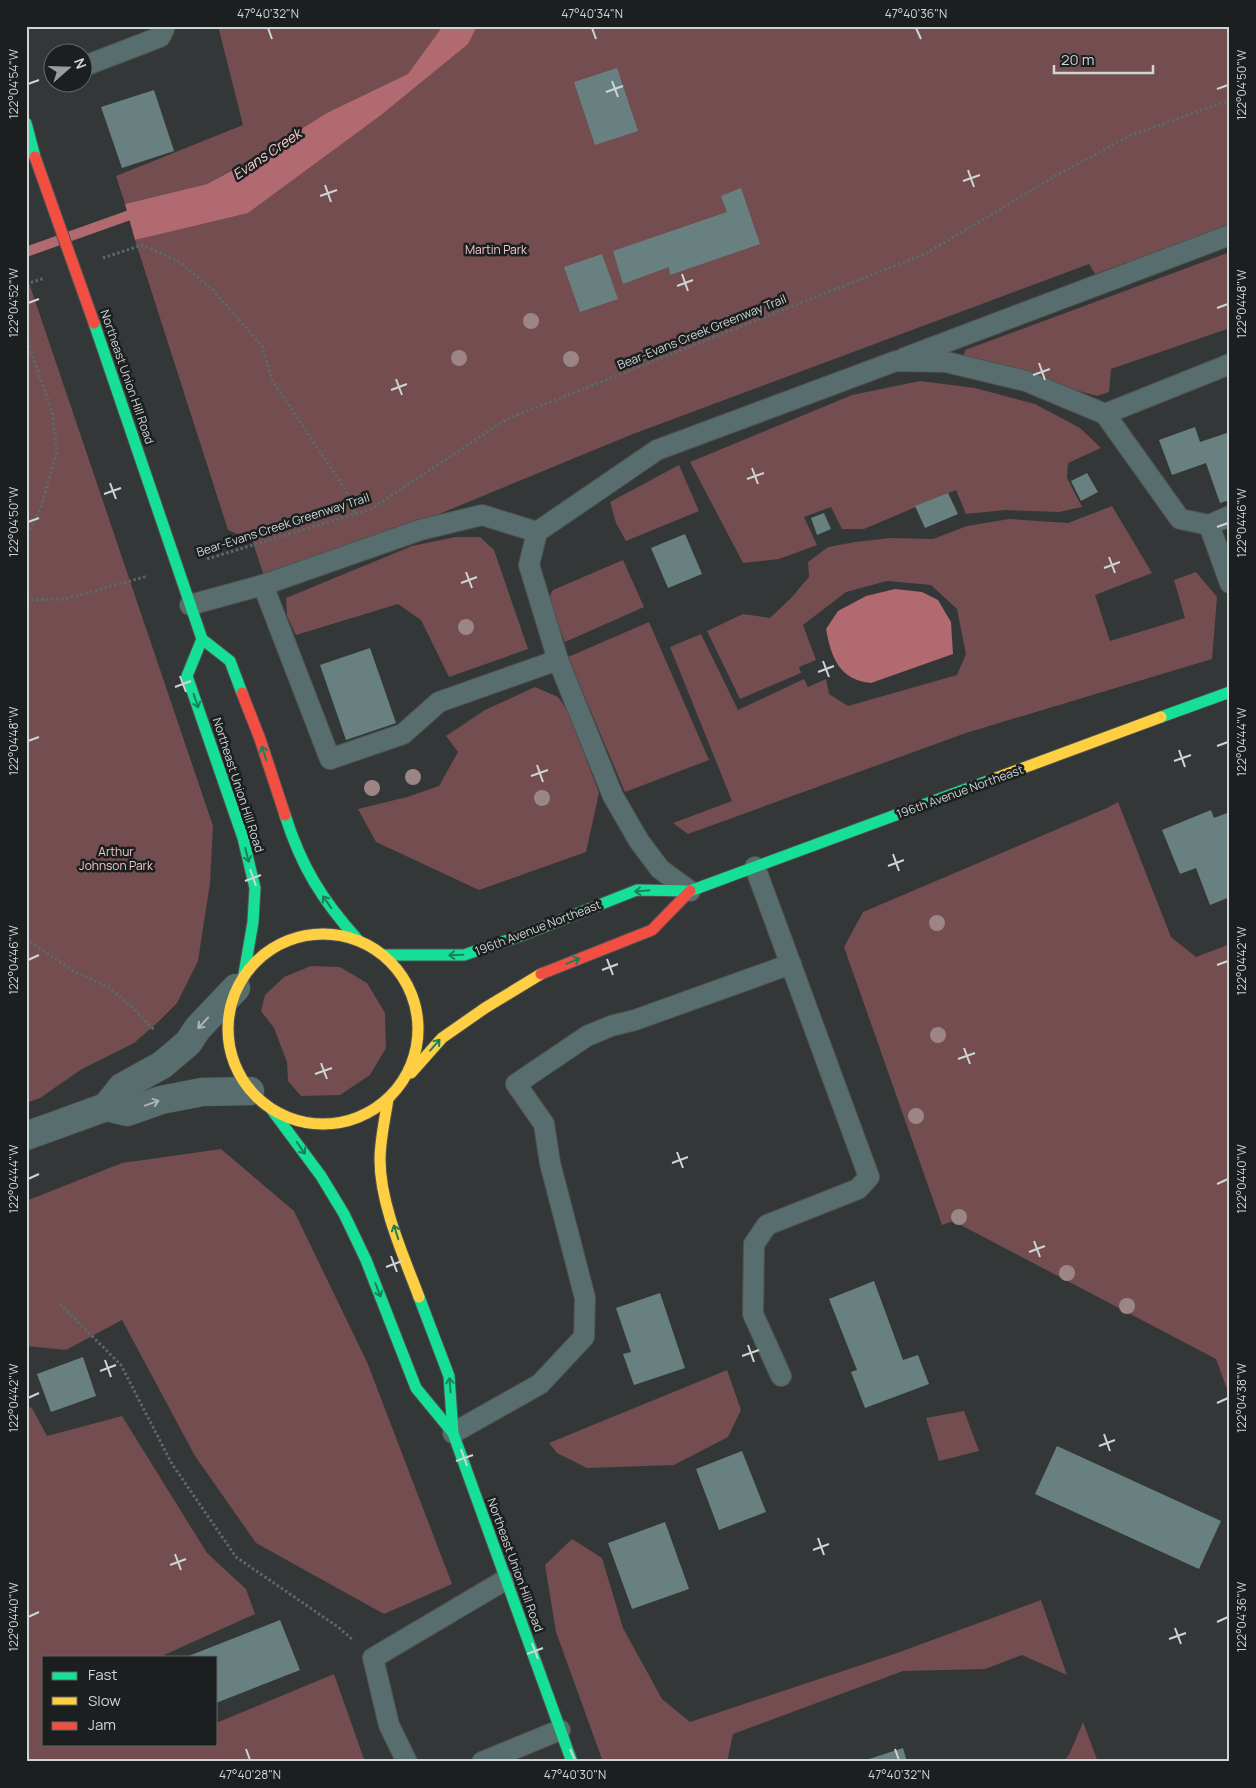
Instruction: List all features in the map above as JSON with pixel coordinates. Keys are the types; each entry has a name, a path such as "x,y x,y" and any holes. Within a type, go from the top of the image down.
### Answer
{"street":[{"name":"Northeast Union Hill Road","path":"26,123 35,157 94,322 202,639 187,676 243,838 255,888 253,922 240,981 228,1014 228,1041 236,1068 250,1091 271,1109 321,1176 344,1214 366,1260 416,1388 453,1433"},
{"path":"202,639 230,661 260,740 294,844 310,877 335,914 358,940"},
{"name":"196th Avenue Northeast","path":"384,955 464,955 523,935 637,890 690,891 1230,692"},
{"name":"196th Avenue Northeast","path":"271,1109 300,1122 331,1124 362,1116 388,1099 442,1038 485,1008 535,977 652,930 690,891"},
{"path":"26,1136 106,1107 122,1087 162,1065 188,1043 198,1028 267,951 295,937 327,933 358,940 384,955 403,976 414,1001 419,1029 415,1056 403,1082"},
{"path":"106,1107 128,1112 162,1100 192,1094 250,1091"},
{"name":"Northeast Union Hill Road","path":"388,1099 380,1160 383,1192 400,1247 449,1376 453,1433 572,1762"}],"lane":[{"path":"92,63 160,37 164,29 163,26"},
{"path":"690,891 660,869 639,841 613,796 558,660 529,565 537,532 656,450 1230,235"},
{"path":"896,361 946,362 1026,381 1105,414 1180,519 1209,525 1230,516"},
{"path":"1105,414 1230,364"},
{"path":"190,605 263,585 420,530 482,515 537,532"},
{"path":"1209,525 1230,583"},
{"path":"263,585 330,758 403,734 439,702 558,660"},
{"path":"755,867 869,1177 858,1189 767,1225 754,1244 753,1314 780,1376"},
{"path":"453,1433 540,1384 584,1337 585,1298 550,1163 544,1124 516,1084 588,1036 611,1026 635,1020 791,964"},
{"path":"407,1762 390,1725 373,1658 505,1580"},
{"path":"482,1762 560,1730"}],"path":[{"name":"Bear-Evans Creek Greenway Trail","path":"26,600 65,599 177,568 371,509 507,419 927,253 1057,175 1129,136 1230,100"},
{"path":"142,244 180,262 214,290 262,346 272,380 345,489 356,514"},
{"path":"26,337 52,412 57,451 41,507 26,538"},
{"path":"26,939 73,972 108,987 132,1007 161,1037"},
{"path":"60,1304 122,1365 172,1464 236,1557 338,1627 373,1658"}],"green space":[{"name":"Martin Park","path":"218,26 1230,26 1230,225 1095,274 1089,264 633,434 267,585 251,537 246,538 228,530 135,240 151,235 270,148 207,184 125,204 116,176 243,125"},
{"path":"1230,252 1230,328 1111,369 1109,392 1097,396 963,359 965,350"},
{"name":"Arthur Johnson Park","path":"26,274 213,826 210,883 198,961 177,1003 134,1043 82,1069 40,1098 26,1103"},
{"path":"920,381 975,388 1035,404 1080,428 1101,448 1068,463 1067,478 1082,507 1059,512 1005,510 966,514 956,490 864,529 842,529 831,507 804,517 817,545 779,559 743,563 690,462 852,395"},
{"path":"679,465 699,511 626,541 616,523 610,502"},
{"path":"1112,506 1152,573 1095,595 1110,641 1185,618 1174,580 1196,572 1217,597 1212,659 966,733 688,834 673,823 732,801 670,647 701,634 738,710 804,679 808,687 826,679 829,694 848,706 957,675 966,654 957,609 931,585 887,581 846,592 803,625 816,660 799,667 801,673 740,699 707,631 743,614 770,618 809,577 808,562 828,547 890,538 933,539 967,526 1009,519 1068,523"},
{"path":"455,537 480,537 494,550 528,649 449,677 421,620 398,604 296,635 287,616 286,598 412,546"},
{"path":"623,560 644,607 565,642 548,599 553,590"},
{"path":"649,622 709,760 625,792 568,657"},
{"path":"535,687 558,697 568,711 599,793 586,852 479,890 376,842 358,809 407,797 439,786 458,752 446,736 485,710"},
{"path":"1118,802 1171,937 1196,957 1230,944 1230,1397 1216,1359 953,1221 942,1225 844,947 863,912"},
{"path":"311,966 340,967 367,983 385,1013 386,1048 370,1075 340,1095 301,1096 288,1081 287,1062 274,1028 261,1011 265,995 284,977"},
{"path":"221,1149 294,1211 367,1362 452,1584 384,1614 256,1543 195,1456 122,1320 66,1350 26,1346 26,1201 122,1163"},
{"path":"727,1370 741,1410 728,1437 674,1465 587,1468 557,1453 549,1443"},
{"path":"26,1406 32,1408 47,1436 122,1416 207,1553 246,1589 255,1614 164,1656 42,1656 42,1746 218,1746 218,1722 334,1674 365,1762 26,1762"},
{"path":"964,1411 979,1451 939,1461 926,1418"},
{"path":"572,1539 602,1558 623,1628 662,1699 690,1722 897,1653 1041,1600 1067,1675 1022,1655 985,1669 903,1671 733,1734 727,1762 603,1762 556,1632 545,1565"},
{"path":"1083,1722 1098,1762 1063,1762 1069,1755"}],"water":[{"path":"443,26 477,26 468,44 381,115 248,213 135,240 125,204 207,184 260,155 327,113 408,74"},
{"path":"895,589 922,592 938,600 951,622 953,654 871,683 860,681 844,672 838,665 831,649 826,629 838,611 866,596"}],"building":[{"path":"617,68 638,131 595,145 574,82"},
{"path":"154,90 174,151 122,168 101,107"},
{"path":"741,188 760,244 670,275 669,267 623,284 613,251 727,212 721,196"},
{"path":"602,254 618,299 580,312 564,267"},
{"path":"1195,427 1200,442 1230,432 1230,500 1220,503 1206,463 1172,475 1159,440"},
{"path":"1087,473 1098,492 1081,501 1071,481"},
{"path":"948,493 958,514 925,528 915,506"},
{"path":"824,513 831,529 817,535 811,518"},
{"path":"685,534 702,574 668,588 651,548"},
{"path":"370,648 396,723 346,740 320,665"},
{"path":"1211,810 1214,818 1230,812 1230,897 1210,905 1196,868 1180,874 1162,830"},
{"path":"874,1281 903,1360 918,1355 929,1384 865,1408 851,1372 857,1370 829,1299"},
{"path":"660,1293 685,1368 634,1385 623,1354 631,1352 616,1308"},
{"path":"83,1357 96,1396 51,1412 37,1374"},
{"path":"1057,1446 1221,1521 1199,1569 1035,1494"},
{"path":"742,1451 766,1512 719,1530 696,1469"},
{"path":"665,1522 689,1589 632,1609 608,1543"},
{"path":"280,1620 300,1670 218,1702 218,1656 189,1656"},
{"path":"903,1748 907,1762 863,1762 863,1761"}],"waterway":[{"name":"Evans Creek","path":"26,252 141,211"}],"traffic: fast":[{"path":"26,123 35,157"},
{"path":"94,323 202,639 230,661 242,693"},
{"path":"202,639 187,676 243,838 255,888 253,922 244,974"},
{"path":"1161,717 1230,692"},
{"path":"384,955 464,955 523,935 637,890 690,891 996,778"},
{"path":"285,815 298,850 314,882 334,911 358,940"},
{"path":"272,1110 321,1176 344,1214 366,1260 416,1388 453,1433"},
{"path":"419,1297 449,1376 453,1433 572,1762"}],"traffic: slow":[{"path":"996,778 1161,717"},
{"path":"314,934 332,934 351,938 368,945 390,962 402,976 411,993 418,1020 418,1029 418,1038 411,1065 402,1082 390,1096 368,1113 351,1120 332,1124 314,1124 295,1120 278,1113 256,1096 244,1082 232,1057 228,1038 228,1020 232,1001 239,984 256,962 270,950 295,938 314,934"},
{"path":"411,1073 442,1038 485,1008 541,974"},
{"path":"388,1099 381,1145 381,1177 388,1212 419,1297"}],"traffic: jam":[{"path":"35,157 94,323"},
{"path":"242,693 260,739 285,815"},
{"path":"541,974 652,930 690,891"}]}
